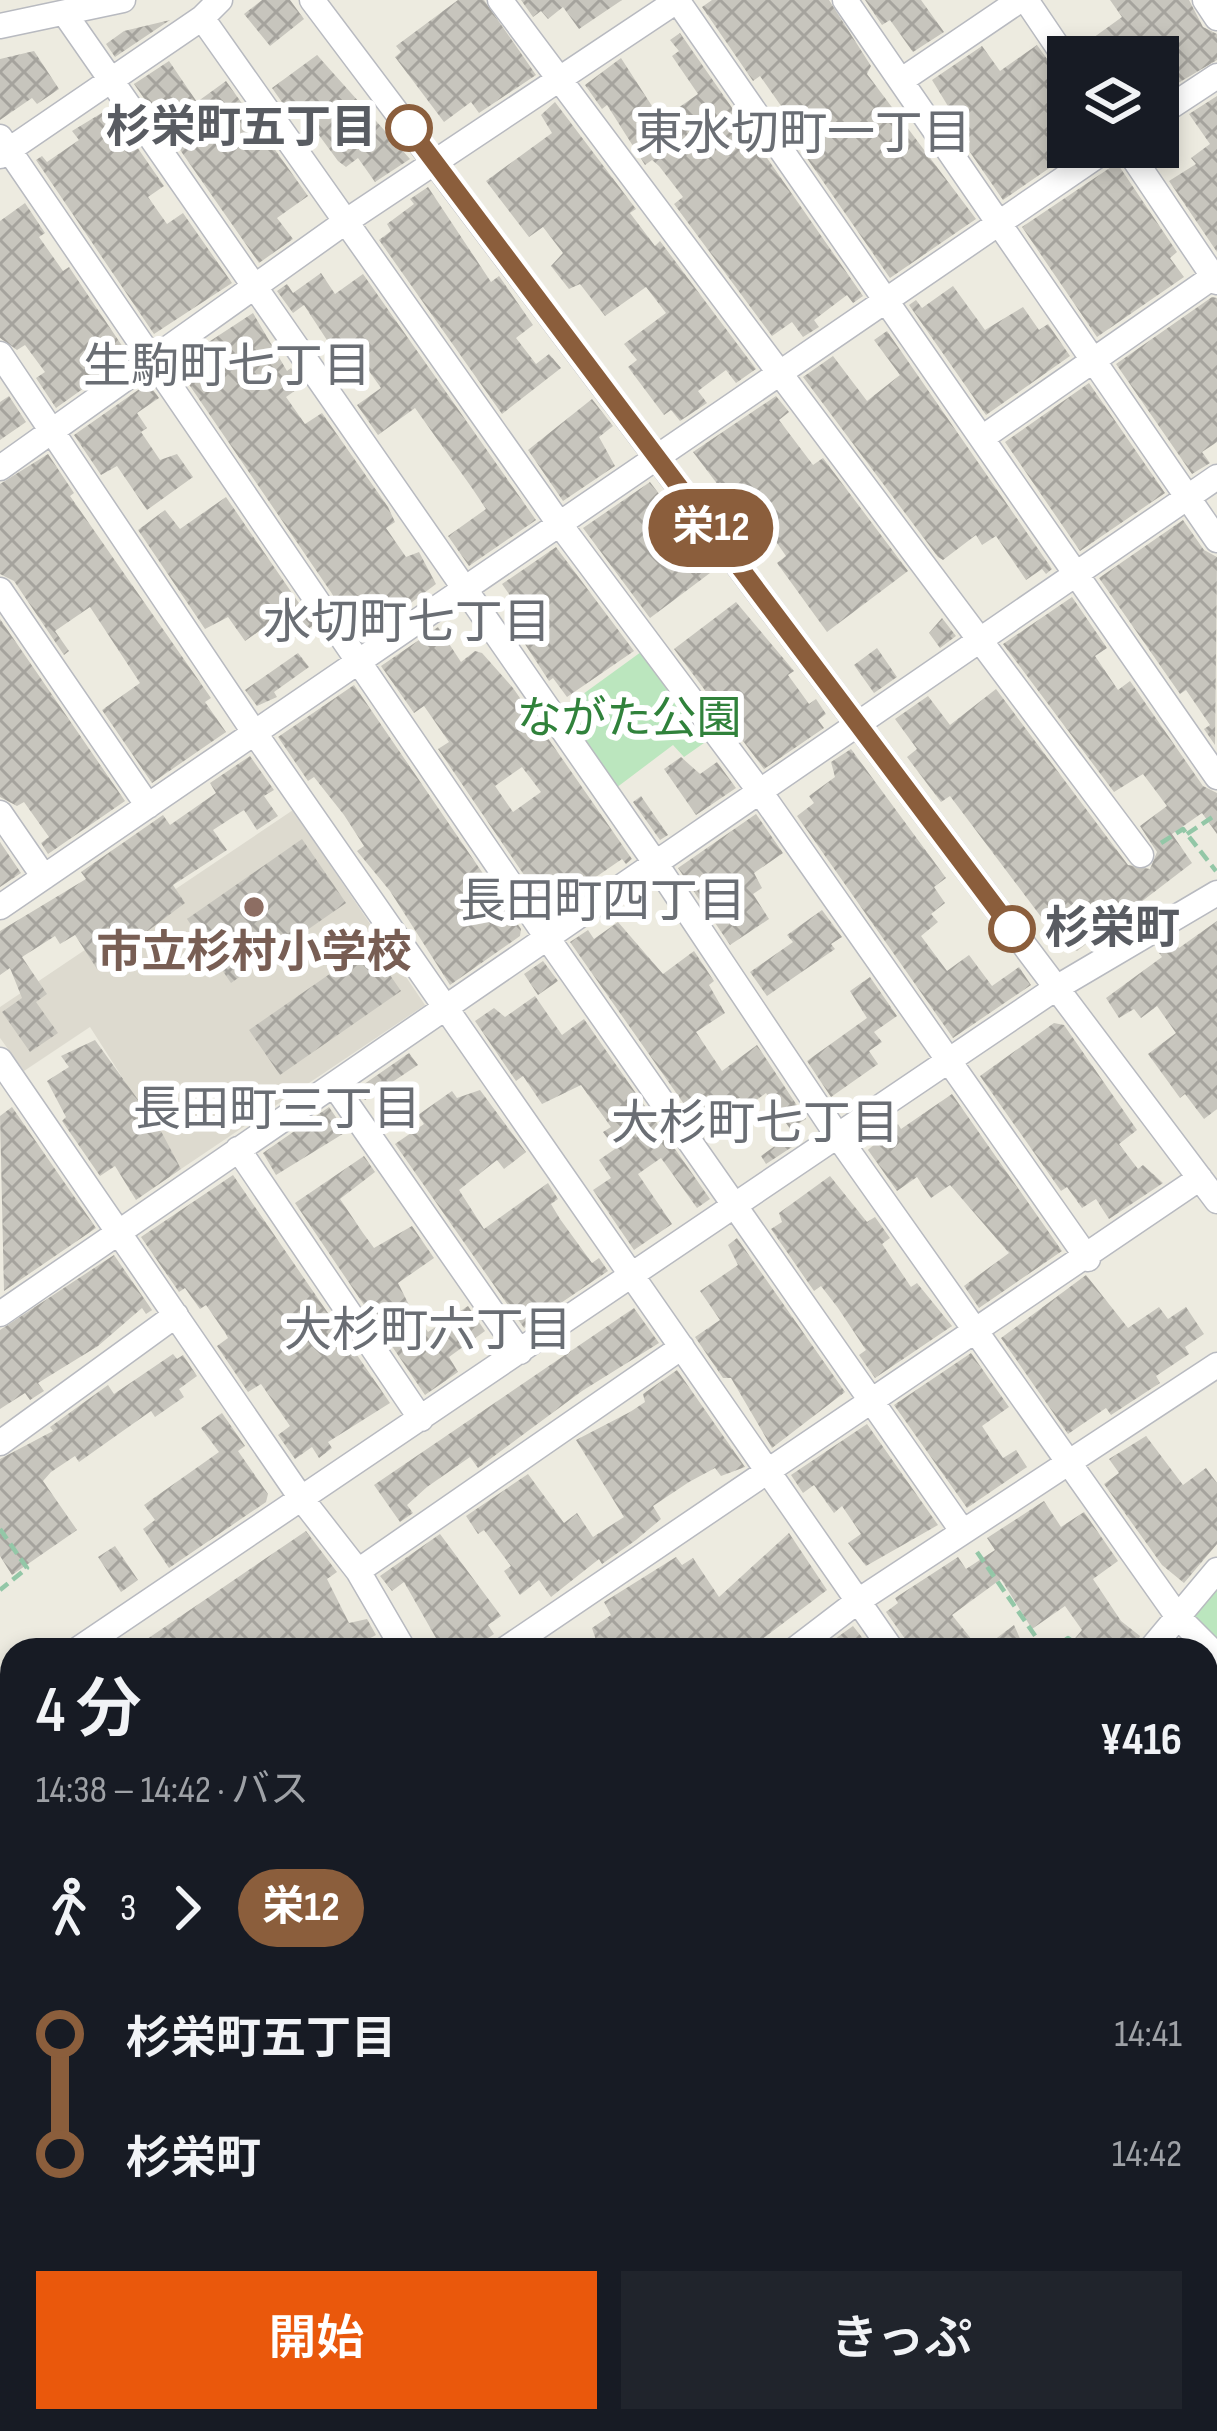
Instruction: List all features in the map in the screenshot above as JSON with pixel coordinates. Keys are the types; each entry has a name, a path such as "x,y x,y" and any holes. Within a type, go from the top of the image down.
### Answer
{"street":[{"path":"0,26 123,0"},
{"path":"312,0 1217,1201"},
{"path":"500,0 1141,855"},
{"path":"0,468 348,220 677,0 1217,777"},
{"path":"845,0 1217,540"},
{"path":"902,80 1023,0 1049,36"},
{"path":"1205,0 1217,18"},
{"path":"81,8 112,80 253,288 655,861 839,1138 1178,1617 1199,1638"},
{"path":"963,1532 546,936 155,358 3,148 112,80 211,9 348,220 558,522 758,790 1088,1259"},
{"path":"1179,101 1217,76"},
{"path":"0,907 460,588 1080,168"},
{"path":"982,438 1216,277 1141,168"},
{"path":"0,354 628,1276 682,1346 884,1638"},
{"path":"1,1311 1217,477"},
{"path":"0,590 148,806"},
{"path":"0,813 44,877"},
{"path":"103,1638 301,1498 1056,988 1216,891"},
{"path":"0,1060 301,1498 358,1571 397,1638"},
{"path":"334,1084 520,1352"},
{"path":"238,1149 421,1419"},
{"path":"522,1638 1088,1259 1200,1178"},
{"path":"0,1443 176,1315"},
{"path":"358,1571 682,1346"},
{"path":"810,1638 858,1601 1217,1365"},
{"path":"1160,1638 1217,1570"}],"path":[{"path":"1187,834 1217,814"},
{"path":"1141,855 1183,829 1216,891"},
{"path":"0,1529 27,1568 0,1590"},
{"path":"963,1532 1039,1638"}],"shaded area":[{"name":"市立杉村小学校","path":"293,810 425,1005 181,1169 90,1027 24,1071 0,1038 0,1007"}],"green space":[{"name":"ながた公園","path":"641,652 704,743 684,757 673,745 616,788 561,710"},
{"path":"1217,1584 1217,1638 1208,1638 1194,1623 1193,1613"}],"building":[{"path":"262,0 290,0 304,19 270,46 244,14"},
{"path":"458,0 484,0 536,75 479,113 471,102 444,122 395,57 401,52 396,46"},
{"path":"521,0 622,0 579,29 563,7 548,19 541,11 533,17"},
{"path":"712,0 829,0 871,66 867,74 976,219 890,278 779,118 786,113 760,76 753,81 702,7"},
{"path":"865,0 921,0 944,32 913,52 890,20 882,25"},
{"path":"1110,0 1189,0 1203,27 1217,34 1217,60 1179,83 1179,36 1096,36 1122,17"},
{"path":"170,20 115,57 106,44 124,31"},
{"path":"680,33 863,296 853,303 847,295 814,320 819,327 803,337 792,322 772,336 674,204 683,197 652,160 645,165 607,105 602,109 585,85 621,58 661,120 698,94 672,56 679,51 670,40"},
{"path":"1037,45 1047,59 1049,168 1003,200 965,145 970,142 932,80 982,46 1000,71"},
{"path":"34,51 59,89 37,104 32,98 0,120 0,59"},
{"path":"317,55 410,159 375,182 358,158 346,167 338,161 299,108 291,115 272,88"},
{"path":"169,61 197,102 226,81 308,196 277,218 293,239 259,263 134,84"},
{"path":"1217,96 1217,252 1169,181 1196,164 1191,158 1210,144 1189,114"},
{"path":"555,102 636,209 630,213 655,246 660,241 756,369 736,383 726,370 698,391 707,403 680,421 671,410 664,415 628,367 637,360 624,344 666,313 646,287 605,316 580,284 569,289 551,266 563,253 543,227 529,237 486,181 552,133 541,115"},
{"path":"110,108 164,186 148,197 167,224 183,213 232,283 154,334 36,160 42,156 47,162 79,140 72,131"},
{"path":"1110,168 1120,168 1177,252 1170,258 1184,277 1097,337 1022,227"},
{"path":"428,187 491,282 499,276 533,325 516,338 536,364 549,354 561,368 502,414 379,240 391,231 387,224 414,204 410,199"},
{"path":"25,203 45,233 39,237 63,271 69,267 129,356 56,408 36,378 45,372 25,345 17,350 0,338 0,221"},
{"path":"321,273 335,294 363,274 536,520 469,566 448,536 486,509 472,488 415,408 378,435 357,405 381,388 354,350 340,360 304,305 293,313 277,291 287,284 293,293"},
{"path":"953,286 985,330 1023,307 1039,330 1048,324 1070,356 986,415 909,305 916,300 922,308"},
{"path":"1217,298 1217,442 1202,452 1210,463 1192,474 1116,364"},
{"path":"253,313 287,371 291,368 303,385 286,397 305,424 322,413 388,507 395,522 386,528 406,557 419,552 436,584 363,639 175,364"},
{"path":"887,331 1052,569 1046,574 1042,569 1026,580 996,536 982,545 976,535 943,560 938,557 803,377 833,356 867,401 900,375 874,340"},
{"path":"148,383 159,398 137,413 147,428 141,432 160,460 177,454 193,477 147,510 117,466 101,475 74,435"},
{"path":"1089,383 1165,493 1080,551 1005,442"},
{"path":"9,396 26,422 0,440 0,402"},
{"path":"776,396 789,412 779,420 813,465 823,458 908,571 827,632 777,563 786,556 749,503 737,510 693,452"},
{"path":"592,399 613,426 599,437 615,466 563,501 528,450"},
{"path":"48,454 74,493 70,496 211,698 205,702 226,732 152,783 102,710 140,683 90,607 55,631 69,651 64,655 14,581 0,574 0,484"},
{"path":"650,482 669,507 664,511 674,525 665,532 686,560 699,550 714,570 650,618 583,528"},
{"path":"226,497 314,625 280,648 265,627 245,641 228,617 205,629 138,530 165,510 180,529"},
{"path":"1183,520 1204,550 1217,557 1215,745 1204,729 1210,725 1186,690 1180,694 1099,578"},
{"path":"556,547 634,651 567,697 553,678 549,681 519,635 531,626 502,584"},
{"path":"1072,597 1107,648 1095,656 1118,690 1130,681 1203,786 1217,793 1217,834 1202,813 1172,834 1192,863 1077,951 1060,942 950,796 941,802 907,757 917,749 895,719 928,696 950,725 996,689 1128,865 1150,869 1157,852 1140,826 1167,806 1143,774 1114,792 1003,644"},
{"path":"736,602 794,671 788,675 809,704 816,699 826,714 818,720 824,728 764,769 674,649"},
{"path":"942,618 956,636 940,648 929,633"},
{"path":"0,619 125,801 48,854 41,843 49,837 24,802 17,806 0,797"},
{"path":"438,627 461,662 475,651 482,653 513,688 632,859 626,864 622,859 548,910 438,749 449,742 424,706 414,713 381,666","holes":["522,767 541,792 513,812 495,786"]},
{"path":"877,648 897,677 874,693 854,665"},
{"path":"298,653 309,667 274,692 277,697 257,706 245,690"},
{"path":"354,685 521,929 520,936 450,985 390,891 357,851 364,846 344,815 314,777 308,781 278,737"},
{"path":"851,749 946,878 934,887 945,903 931,914 938,922 921,936 947,971 969,955 992,986 1019,967 1031,985 953,1038 797,816 814,803 809,796 835,777 831,762"},
{"path":"250,756 274,790 264,796 278,816 257,830 244,810 213,830 227,850 173,885 185,903 97,969 75,935 60,944 55,936 22,957 47,994 36,1002 58,1033 30,1052 2,1012 22,998 10,968 0,975 0,931 86,879 81,872 163,815 170,825 216,793 210,783"},
{"path":"681,757 700,774 717,762 736,788 696,815 664,769"},
{"path":"641,796 668,835 660,840 633,802"},
{"path":"756,814 783,853 754,873 762,888 753,894 769,919 730,945 678,868"},
{"path":"302,839 346,903 231,983 187,919"},
{"path":"0,842 21,873 0,887"},
{"path":"822,910 842,937 831,944 835,949 767,996 750,972 793,942 787,935"},
{"path":"1217,921 1217,1109 1204,1119 1185,1094 1180,1098 1148,1054 1176,1033 1157,1006 1141,1018 1134,1009 1119,1018 1106,998 1162,957 1159,953 1175,942 1179,948"},
{"path":"618,922 663,974 694,951 714,981 709,985 725,1013 696,1032 722,1071 757,1045 806,1119 790,1129 766,1093 748,1106 740,1098 728,1103 698,1124 570,942 588,930 594,939"},
{"path":"370,946 401,991 280,1075 249,1030"},
{"path":"543,961 558,981 538,995 524,974"},
{"path":"870,977 897,1016 874,1032 882,1042 869,1051 878,1064 831,1097 807,1061 867,1018 850,991"},
{"path":"535,996 562,1035 584,1019 710,1199 697,1208 661,1158 638,1174 672,1224 634,1250 593,1190 611,1178 599,1160 615,1149 603,1132 611,1127 581,1085 542,1104 523,1076 516,1081 475,1021 494,1008 505,1017"},
{"path":"1054,1023 1064,1025 1137,1130 1119,1144 1138,1169 1143,1165 1163,1183 1109,1219 1096,1199 1082,1208 1067,1187 1061,1191 980,1076"},
{"path":"95,1040 162,1133 181,1169 136,1200 115,1166 100,1176 62,1121 66,1117 47,1081 69,1067 61,1056"},
{"path":"409,1053 418,1065 365,1100 357,1089"},
{"path":"480,1090 526,1152 504,1169 497,1160 459,1190 484,1229 548,1183 558,1199 551,1204 560,1219 592,1263 599,1258 608,1271 524,1328 395,1144 424,1124 418,1115 452,1091 457,1098"},
{"path":"952,1094 1062,1251 979,1308 964,1286 1009,1253 950,1185 931,1198 917,1177 897,1191 868,1150 898,1124 901,1129"},
{"path":"12,1107 96,1228 4,1291 0,1116"},
{"path":"329,1107 346,1132 276,1175 263,1153"},
{"path":"786,1138 792,1147 766,1164 761,1156"},
{"path":"364,1156 375,1172 340,1199 363,1233 374,1248 412,1226 434,1258 398,1283 409,1305 428,1332 468,1306 485,1331 449,1357 458,1372 425,1395 295,1203"},
{"path":"233,1175 390,1403 328,1442 332,1448 319,1458 312,1447 295,1459 278,1435 290,1426 261,1384 248,1392 217,1346 228,1338 206,1305 200,1309 185,1288 179,1292 141,1237"},
{"path":"830,1176 867,1222 875,1217 890,1238 882,1244 911,1287 917,1283 952,1326 875,1378 859,1355 866,1350 838,1308 821,1286 814,1291 771,1229 782,1222 779,1213"},
{"path":"737,1238 845,1392 772,1448 731,1378 723,1378 695,1337 720,1320 700,1291 738,1265 728,1245"},
{"path":"114,1255 152,1310 146,1314 142,1308 98,1346 38,1383 44,1391 30,1400 25,1393 0,1409 0,1330"},
{"path":"1086,1275 1128,1328 1159,1307 1168,1319 1186,1307 1204,1334 1185,1347 1189,1354 1156,1376 1160,1383 1111,1415 1106,1408 1068,1434 1001,1338"},
{"path":"634,1308 659,1343 582,1391 478,1468 470,1457 407,1505 413,1513 400,1522 374,1485"},
{"path":"971,1353 1009,1407 982,1426 1003,1458 1016,1450 1027,1467 967,1508 894,1405"},
{"path":"173,1354 177,1359 183,1355 197,1376 179,1389 184,1397 155,1417 151,1411 79,1462 75,1456 51,1472 43,1481 77,1530 12,1575 0,1556 0,1459 53,1431 50,1427 108,1385 114,1394"},
{"path":"677,1370 745,1467 721,1476 715,1468 653,1506 661,1519 551,1597 539,1580 520,1595 504,1571 511,1566 484,1530 478,1534 466,1516 528,1474 564,1523 577,1513 593,1537 624,1517 576,1440 645,1402 643,1394"},
{"path":"222,1413 245,1446 238,1451 268,1494 266,1502 169,1568 143,1529 155,1520 144,1505 219,1452 201,1428"},
{"path":"867,1424 938,1525 866,1566 848,1543 861,1534 842,1506 834,1513 814,1485 803,1493 791,1475"},
{"path":"1146,1436 1183,1485 1206,1468 1217,1483 1217,1544 1184,1583 1162,1565 1104,1484 1119,1473 1109,1459"},
{"path":"1044,1501 1061,1527 1084,1512 1118,1561 1093,1579 1121,1621 1139,1638 1075,1638 1082,1630 1065,1606 1032,1629 1001,1579 952,1615 970,1638 904,1638 886,1612 898,1603 895,1598 958,1557 966,1569 995,1550 987,1538"},
{"path":"306,1531 337,1572 327,1579 349,1623 367,1619 376,1635 370,1638 149,1638"},
{"path":"789,1533 827,1590 764,1638 595,1638 592,1628 611,1615 604,1602 676,1557 682,1565 693,1558 719,1597"},
{"path":"440,1534 501,1616 488,1625 494,1634 436,1638 404,1582 392,1591 380,1576"},
{"path":"115,1546 138,1580 121,1592 98,1557"},
{"path":"1014,1625 1020,1638 997,1638"},
{"path":"853,1626 862,1638 837,1638"}],"bus line":[{"name":"栄12","path":"409,128 1012,929"}],"place":[{"name":"杉栄町五丁目","path":"409,128"},
{"name":"市立杉村小学校","path":"254,907"},
{"name":"杉栄町","path":"1012,929"}],"district":[{"name":"東水切町一丁目","path":"803,134"},
{"name":"生駒町七丁目","path":"227,367"},
{"name":"水切町七丁目","path":"407,623"},
{"name":"長田町四丁目","path":"602,902"},
{"name":"長田町三丁目","path":"277,1110"},
{"name":"大杉町七丁目","path":"755,1124"},
{"name":"大杉町六丁目","path":"428,1331"}]}
